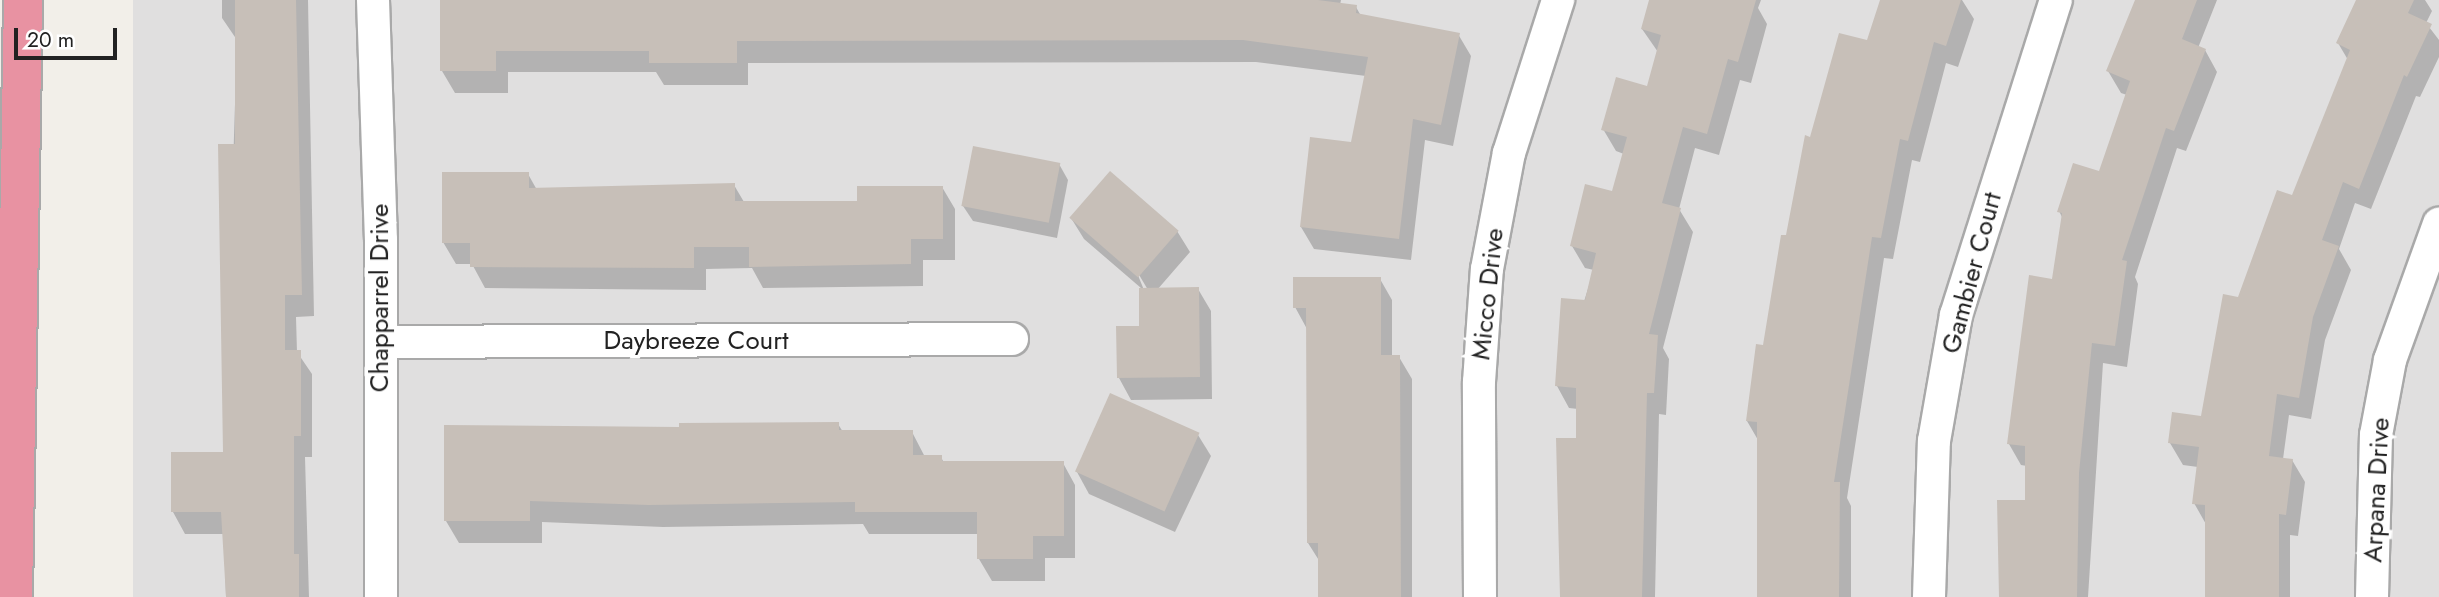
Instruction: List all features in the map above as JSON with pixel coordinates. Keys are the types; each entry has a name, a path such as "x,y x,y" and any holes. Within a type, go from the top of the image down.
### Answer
{"highway":[{"path":"13,597 23,0"}],"street":[{"name":"Chapparrel Drive","path":"373,0 380,342 381,597"},
{"name":"Gambier Court","path":"1929,597 1934,441 1955,315 2056,0"},
{"name":"Micco Drive","path":"1480,597 1479,382 1487,269 1509,153 1549,3"},
{"name":"Arpana Drive","path":"2372,597 2375,435 2390,360 2439,223"},
{"name":"Daybreeze Court","path":"380,342 1012,339"}],"shaded area":[{"path":"133,0 2439,0 2439,597 133,597"}],"building":[{"path":"235,0 296,0 302,295 285,295 285,350 301,350 301,436 294,436 294,554 299,554 299,597 226,597 221,512 171,512 171,452 223,452 218,144 235,144"},
{"path":"440,0 1318,0 1357,5 1356,13 1460,33 1441,125 1413,119 1399,239 1300,227 1310,137 1351,142 1368,57 1243,40 737,41 737,63 649,63 649,51 496,51 496,71 440,71"},
{"path":"1649,0 1756,0 1738,62 1728,59 1707,134 1683,127 1662,203 1681,208 1649,334 1658,335 1654,393 1647,393 1642,597 1560,597 1556,438 1576,438 1576,388 1555,386 1561,298 1585,300 1596,253 1570,246 1585,184 1612,191 1627,137 1601,130 1616,77 1647,86 1661,35 1641,29"},
{"path":"1880,0 1961,0 1946,46 1934,42 1908,141 1900,139 1881,238 1872,237 1834,482 1840,482 1839,597 1757,597 1757,422 1746,421 1756,344 1763,345 1781,235 1786,235 1805,135 1810,137 1839,33 1867,40"},
{"path":"2135,0 2197,0 2182,39 2206,49 2174,131 2166,128 2122,260 2127,261 2115,346 2092,343 2079,473 2077,597 1999,597 1997,500 2025,500 2025,446 2007,444 2029,275 2052,279 2062,213 2057,212 2073,163 2099,171 2130,81 2106,71"},
{"path":"2356,0 2414,0 2408,13 2432,24 2407,77 2404,75 2359,189 2343,182 2322,240 2339,246 2313,317 2299,398 2277,394 2269,456 2293,459 2286,515 2279,514 2279,597 2205,597 2205,505 2192,504 2199,447 2168,443 2172,412 2201,416 2223,294 2238,297 2277,190 2292,195 2350,50 2336,43"},
{"path":"973,146 1060,163 1049,223 961,206"},
{"path":"1110,171 1179,231 1138,277 1069,218"},
{"path":"442,172 529,172 529,188 735,183 735,201 857,201 857,186 943,186 943,239 911,239 911,264 749,267 749,247 694,247 694,268 470,267 470,243 442,243"},
{"path":"1293,277 1381,277 1381,355 1400,355 1401,597 1318,597 1318,543 1307,543 1306,308 1293,308"},
{"path":"1199,287 1200,377 1117,378 1116,326 1139,326 1139,288"},
{"path":"1110,393 1200,433 1165,511 1075,472"},
{"path":"839,422 839,430 913,430 913,455 942,455 942,461 1064,461 1064,536 1033,536 1033,559 977,559 977,512 855,512 855,502 649,505 530,501 530,521 444,521 444,425 679,427 679,423"}]}
